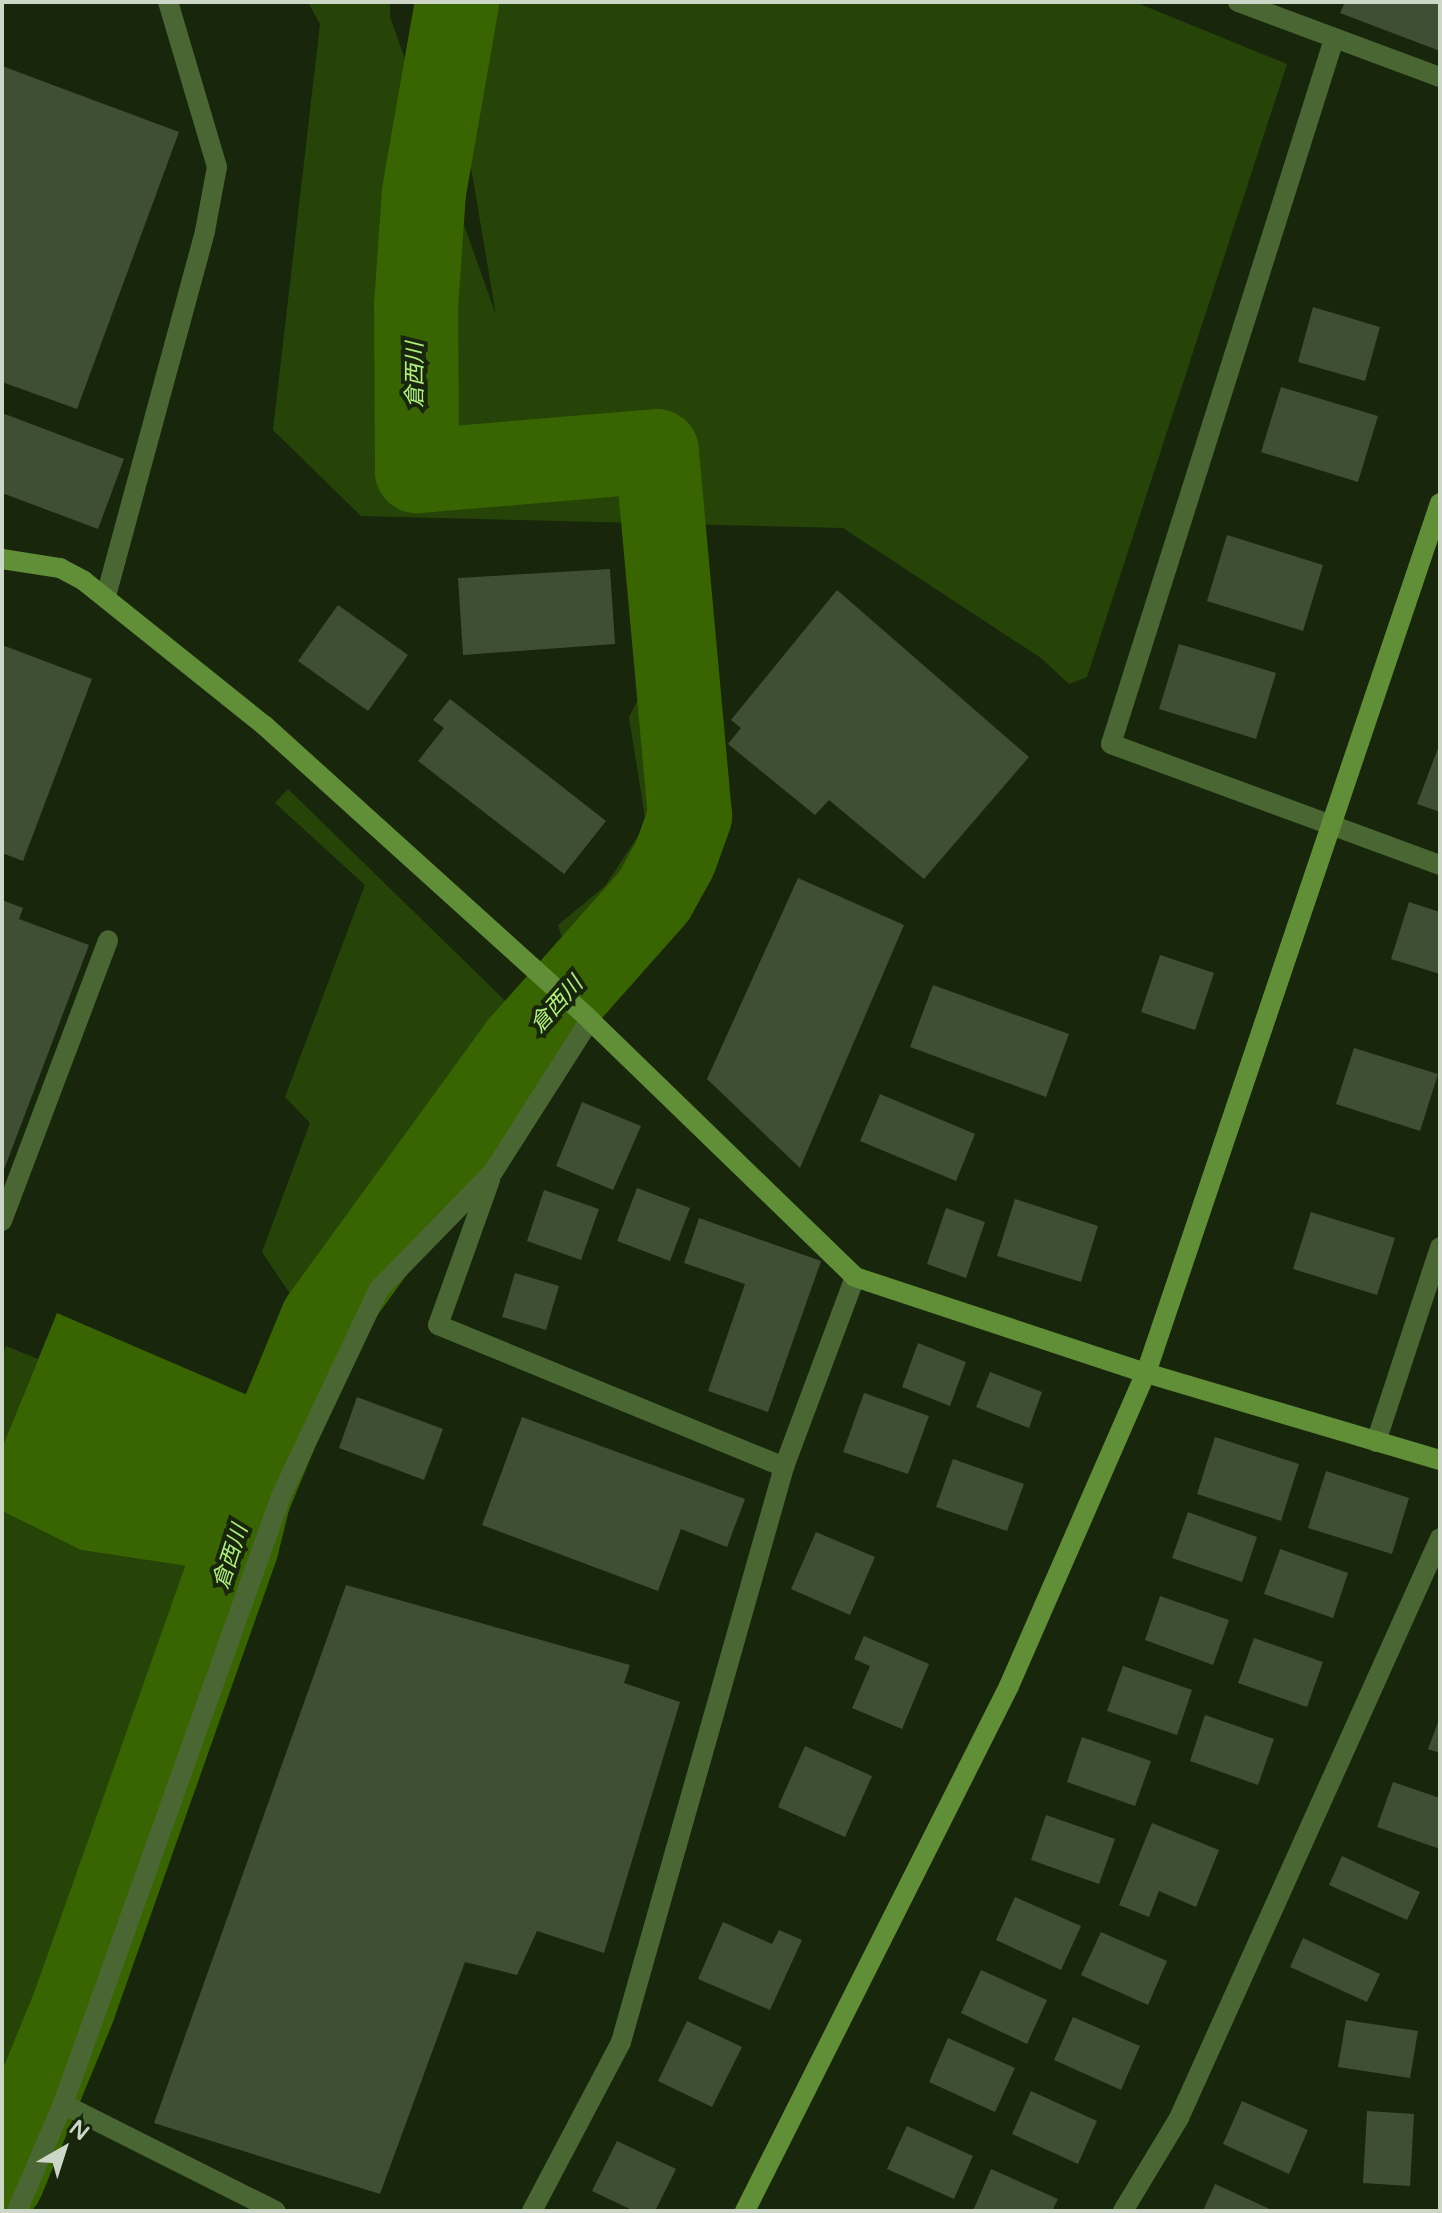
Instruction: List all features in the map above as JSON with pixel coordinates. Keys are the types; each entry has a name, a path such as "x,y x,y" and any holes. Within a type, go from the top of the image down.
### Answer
{"street":[{"path":"106,596 205,231 217,167 168,2"},
{"path":"1238,2 1440,77"},
{"path":"1334,39 1111,744 1440,865"},
{"path":"745,2211 1009,1686 1146,1373 1335,826 1440,503"},
{"path":"2,559 60,568 106,596 264,725 590,1020 855,1277 1146,1373 1440,1460"},
{"path":"2,1221 108,940"},
{"path":"17,2211 63,2104 281,1496 379,1289 493,1172 590,1020"},
{"path":"493,1172 438,1325 784,1467"},
{"path":"1376,1442 1440,1247"},
{"path":"532,2211 621,2042 784,1467 855,1277"},
{"path":"1123,2211 1179,2118 1440,1538"},
{"path":"63,2104 276,2211"}],"shaded area":[{"path":"308,2 390,2 390,17 496,315 443,2 1135,2 1287,64 1087,677 1069,684 1041,658 843,528 361,516 273,430 320,24"},
{"path":"675,669 702,734 675,858 640,914 567,952 558,925 605,886 646,824 629,717 645,686"},
{"path":"288,789 525,1020 389,1203 309,1322 262,1252 310,1123 285,1097 365,885 275,803"},
{"path":"57,1313 273,1406 213,1570 81,1550 2,1511 2,1448"},
{"path":"6,1346 38,1359 2,1448 2,1355"},
{"path":"2,1511 81,1550 213,1570 2,2127"}],"building":[{"path":"1345,2 1440,2 1440,51 1340,13"},
{"path":"2,66 179,132 77,409 2,382"},
{"path":"1313,307 1380,327 1365,381 1298,362"},
{"path":"1281,387 1378,416 1358,482 1261,452"},
{"path":"2,413 124,459 98,529 2,493"},
{"path":"1227,535 1323,565 1303,631 1207,601"},
{"path":"610,569 615,644 463,655 458,578"},
{"path":"837,590 1029,757 924,879 829,800 815,815 728,744 741,728 731,720"},
{"path":"338,605 408,655 368,711 298,661"},
{"path":"1179,644 1276,673 1256,739 1159,709"},
{"path":"2,645 92,679 23,861 2,853"},
{"path":"450,699 606,821 564,874 418,761 444,728 433,720"},
{"path":"1440,743 1440,812 1417,804"},
{"path":"798,878 904,925 800,1168 707,1079"},
{"path":"2,900 23,908 19,919 89,945 2,1175"},
{"path":"1409,902 1440,912 1440,974 1391,959"},
{"path":"1160,955 1214,973 1195,1030 1141,1012"},
{"path":"933,985 1069,1034 1046,1097 910,1047"},
{"path":"1354,1048 1438,1074 1420,1131 1336,1104"},
{"path":"880,1094 975,1134 956,1181 860,1141"},
{"path":"582,1102 641,1126 613,1190 556,1166"},
{"path":"637,1188 690,1208 670,1261 617,1241"},
{"path":"544,1190 599,1209 581,1260 527,1241"},
{"path":"1015,1199 1098,1226 1081,1282 997,1256"},
{"path":"946,1208 985,1222 966,1278 927,1264"},
{"path":"1311,1212 1395,1238 1377,1295 1293,1269"},
{"path":"699,1218 821,1261 768,1412 708,1391 745,1284 684,1263"},
{"path":"515,1273 559,1286 546,1330 502,1317"},
{"path":"918,1343 966,1362 950,1406 902,1387"},
{"path":"990,1372 1042,1392 1029,1428 976,1407"},
{"path":"864,1393 929,1416 908,1474 843,1452"},
{"path":"357,1397 443,1429 424,1480 339,1448"},
{"path":"522,1417 745,1499 727,1547 681,1529 658,1591 482,1525"},
{"path":"1215,1437 1299,1464 1281,1521 1197,1494"},
{"path":"953,1459 1024,1484 1007,1531 936,1507"},
{"path":"1326,1471 1409,1498 1392,1554 1308,1528"},
{"path":"1188,1512 1257,1537 1242,1582 1172,1558"},
{"path":"816,1532 875,1557 850,1615 791,1589"},
{"path":"1280,1549 1348,1573 1333,1618 1264,1594"},
{"path":"346,1585 630,1665 624,1683 680,1702 604,1953 537,1931 517,1975 465,1962 380,2194 154,2123"},
{"path":"1160,1596 1229,1620 1213,1665 1145,1640"},
{"path":"864,1636 929,1664 902,1729 852,1708 870,1666 854,1659"},
{"path":"1254,1638 1323,1662 1307,1707 1238,1683"},
{"path":"1123,1666 1192,1690 1177,1735 1107,1711"},
{"path":"1205,1715 1274,1739 1258,1785 1190,1761"},
{"path":"1440,1717 1440,1753 1428,1749"},
{"path":"1082,1737 1151,1761 1135,1806 1067,1782"},
{"path":"805,1746 872,1776 845,1837 778,1807"},
{"path":"1393,1782 1440,1798 1440,1849 1377,1827"},
{"path":"1046,1815 1115,1839 1099,1884 1031,1860"},
{"path":"1152,1823 1219,1850 1196,1907 1159,1891 1149,1917 1119,1905"},
{"path":"1342,1856 1420,1892 1407,1920 1329,1885"},
{"path":"1015,1897 1081,1926 1061,1970 996,1940"},
{"path":"723,1922 772,1944 779,1930 802,1940 770,2010 698,1979"},
{"path":"1101,1932 1167,1961 1148,2005 1081,1975"},
{"path":"1303,1938 1380,1974 1367,2002 1290,1967"},
{"path":"981,1970 1047,2000 1027,2044 961,2013"},
{"path":"1073,2017 1140,2046 1121,2090 1054,2060"},
{"path":"1346,2020 1418,2031 1410,2078 1338,2067"},
{"path":"687,2021 742,2047 712,2107 658,2081"},
{"path":"948,2038 1015,2068 995,2112 929,2082"},
{"path":"1031,2091 1097,2121 1078,2164 1012,2134"},
{"path":"1242,2101 1308,2130 1289,2174 1223,2144"},
{"path":"1367,2111 1414,2114 1410,2186 1363,2183"},
{"path":"907,2126 973,2156 954,2199 887,2169"},
{"path":"617,2141 676,2169 655,2211 634,2211 592,2191"},
{"path":"991,2169 1058,2199 1052,2211 973,2211"},
{"path":"1215,2184 1274,2211 1203,2211"}],"waterway":[{"name":"倉西川","path":"2,2181 74,2006 237,1545 249,1497 322,1320 521,1046 654,896 675,858 690,816 657,451 417,471 416,306 424,192 457,2"}]}
